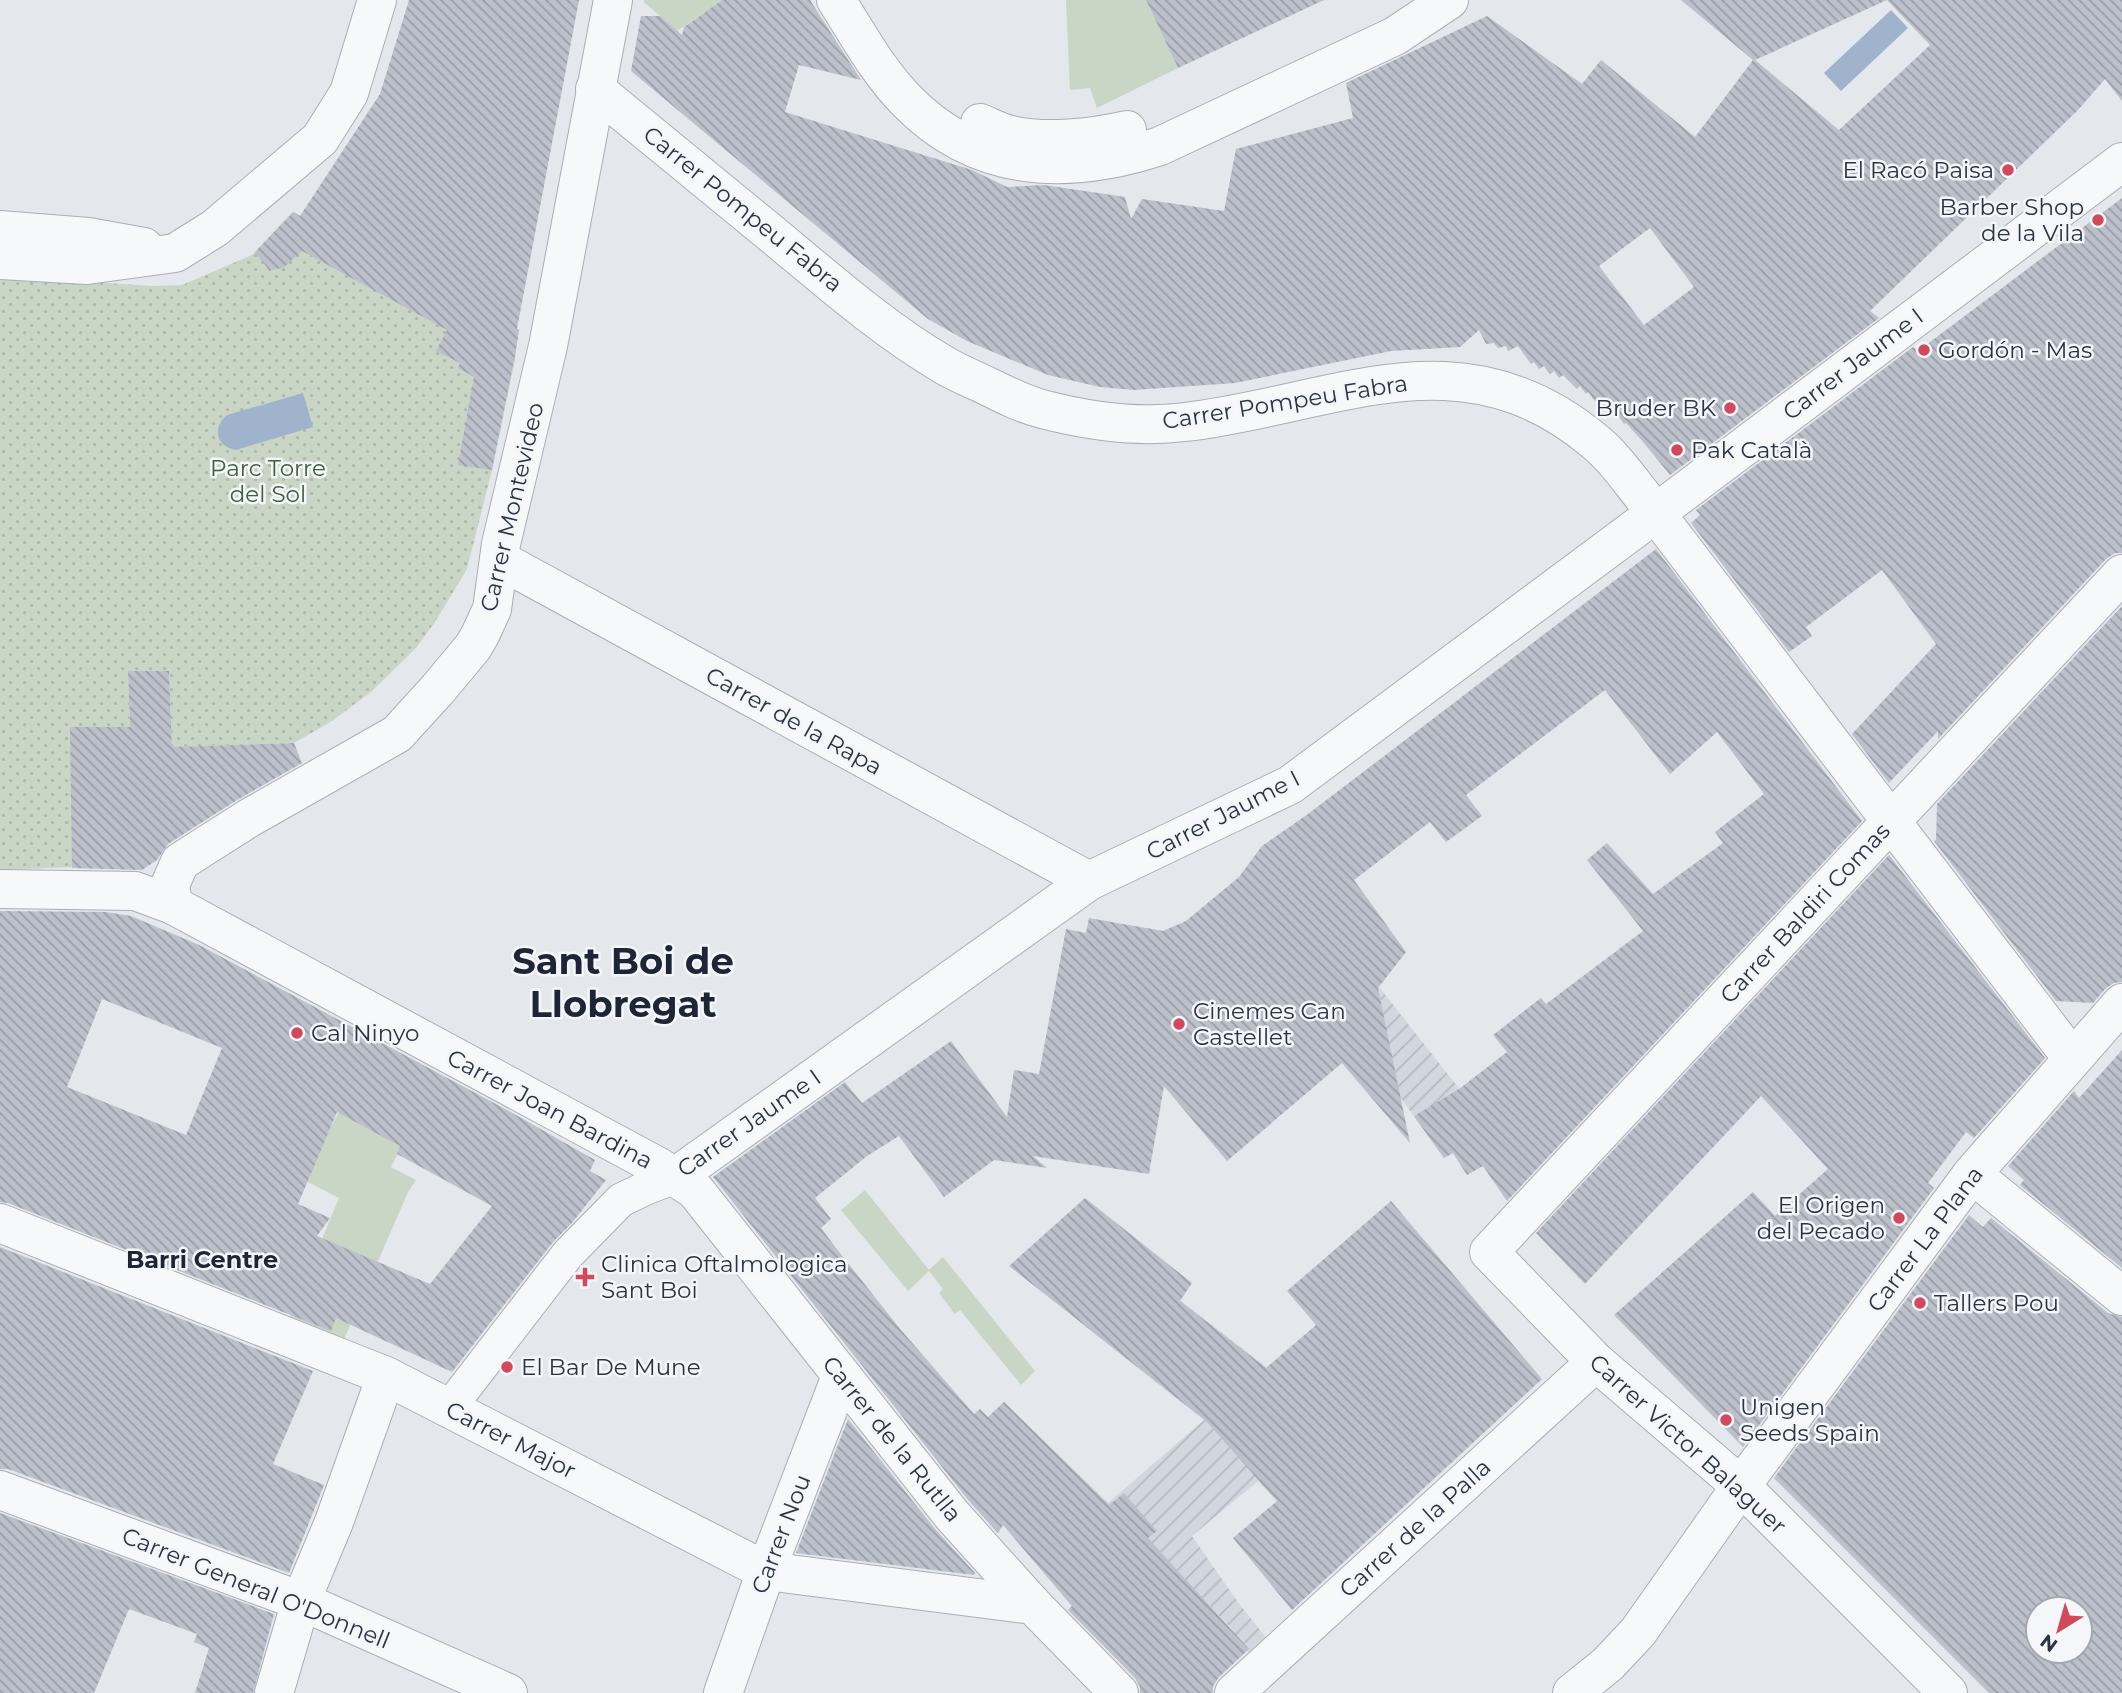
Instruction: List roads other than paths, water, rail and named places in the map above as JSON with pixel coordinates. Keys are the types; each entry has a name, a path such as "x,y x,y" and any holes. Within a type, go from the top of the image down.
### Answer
{"street":[{"path":"0,260 87,265 175,253 215,228 320,139 349,93 377,0"},
{"name":"Carrer Montevideo","path":"173,905 170,885 180,862 249,818 397,734 473,647 492,609 501,544 548,346 613,0"},
{"path":"836,0 884,72 906,100 932,124 966,145 997,157 1028,164 1072,165 1128,156 1160,146 1395,36 1447,0"},
{"path":"863,0 913,73 952,108 973,121 1011,135 1055,139 1101,136 1134,128 1385,15 1447,0"},
{"name":"Carrer Pompeu Fabra","path":"596,89 903,339 946,366 1040,409 1110,421 1149,424 1184,422 1383,384 1458,381 1495,387 1528,399 1565,419 1595,442 1617,464 1656,513 2072,1058"},
{"name":"Carrer Jaume I","path":"449,1408 568,1254 621,1200 675,1177 1089,881 1290,785 2122,162"},
{"path":"0,230 88,237 175,253"},
{"name":"Carrer de la Rapa","path":"500,560 1089,881"},
{"name":"Carrer Baldiri Comas","path":"1489,1252 2122,574"},
{"name":"Carrer Joan Bardina","path":"0,889 135,891 173,905 675,1177"},
{"name":"Carrer La Plana","path":"1572,1693 1608,1664 1638,1632 1741,1486 1972,1174 2122,1003"},
{"path":"1972,1174 2122,1296"},
{"name":"Carrer de la Rutlla","path":"675,1177 695,1190 952,1515 1033,1605 1119,1693"},
{"name":"Carrer Major","path":"0,1223 386,1376 766,1571 1033,1605"},
{"name":"Carrer Victor Balaguer","path":"1489,1252 1596,1362 1741,1486 1948,1693"},
{"name":"Carrer de la Palla","path":"1234,1693 1596,1362"},
{"path":"274,1693 301,1601 345,1491 386,1376"},
{"name":"Carrer Nou","path":"723,1693 766,1571 841,1376"},
{"name":"Carrer General O'Donnell","path":"0,1490 301,1601 508,1693"}],"water":[{"path":"1891,10 1908,28 1841,91 1824,73"},
{"path":"303,393 313,427 236,450 220,441 219,425 227,415"}],"place":[{"name":"El Racó Paisa","path":"2008,170"},
{"name":"Barber Shop de la Vila","path":"2098,220"},
{"name":"Gordón - Mas","path":"1924,350"},
{"name":"Bruder BK","path":"1730,408"},
{"name":"Pak Català","path":"1677,450"},
{"name":"Cinemes Can Castellet","path":"1179,1024"},
{"name":"Cal Ninyo","path":"297,1033"},
{"name":"El Origen del Pecado","path":"1899,1218"},
{"name":"Clinica Oftalmologica Sant Boi","path":"585,1277"},
{"name":"Tallers Pou","path":"1920,1303"},
{"name":"El Bar De Mune","path":"507,1367"},
{"name":"Unigen Seeds Spain","path":"1726,1420"}],"district":[{"name":"Sant Boi de Llobregat","path":"623,982"},
{"name":"Barri Centre","path":"202,1259"}],"park label":[{"name":"Parc Torre del Sol","path":"268,481"}]}
